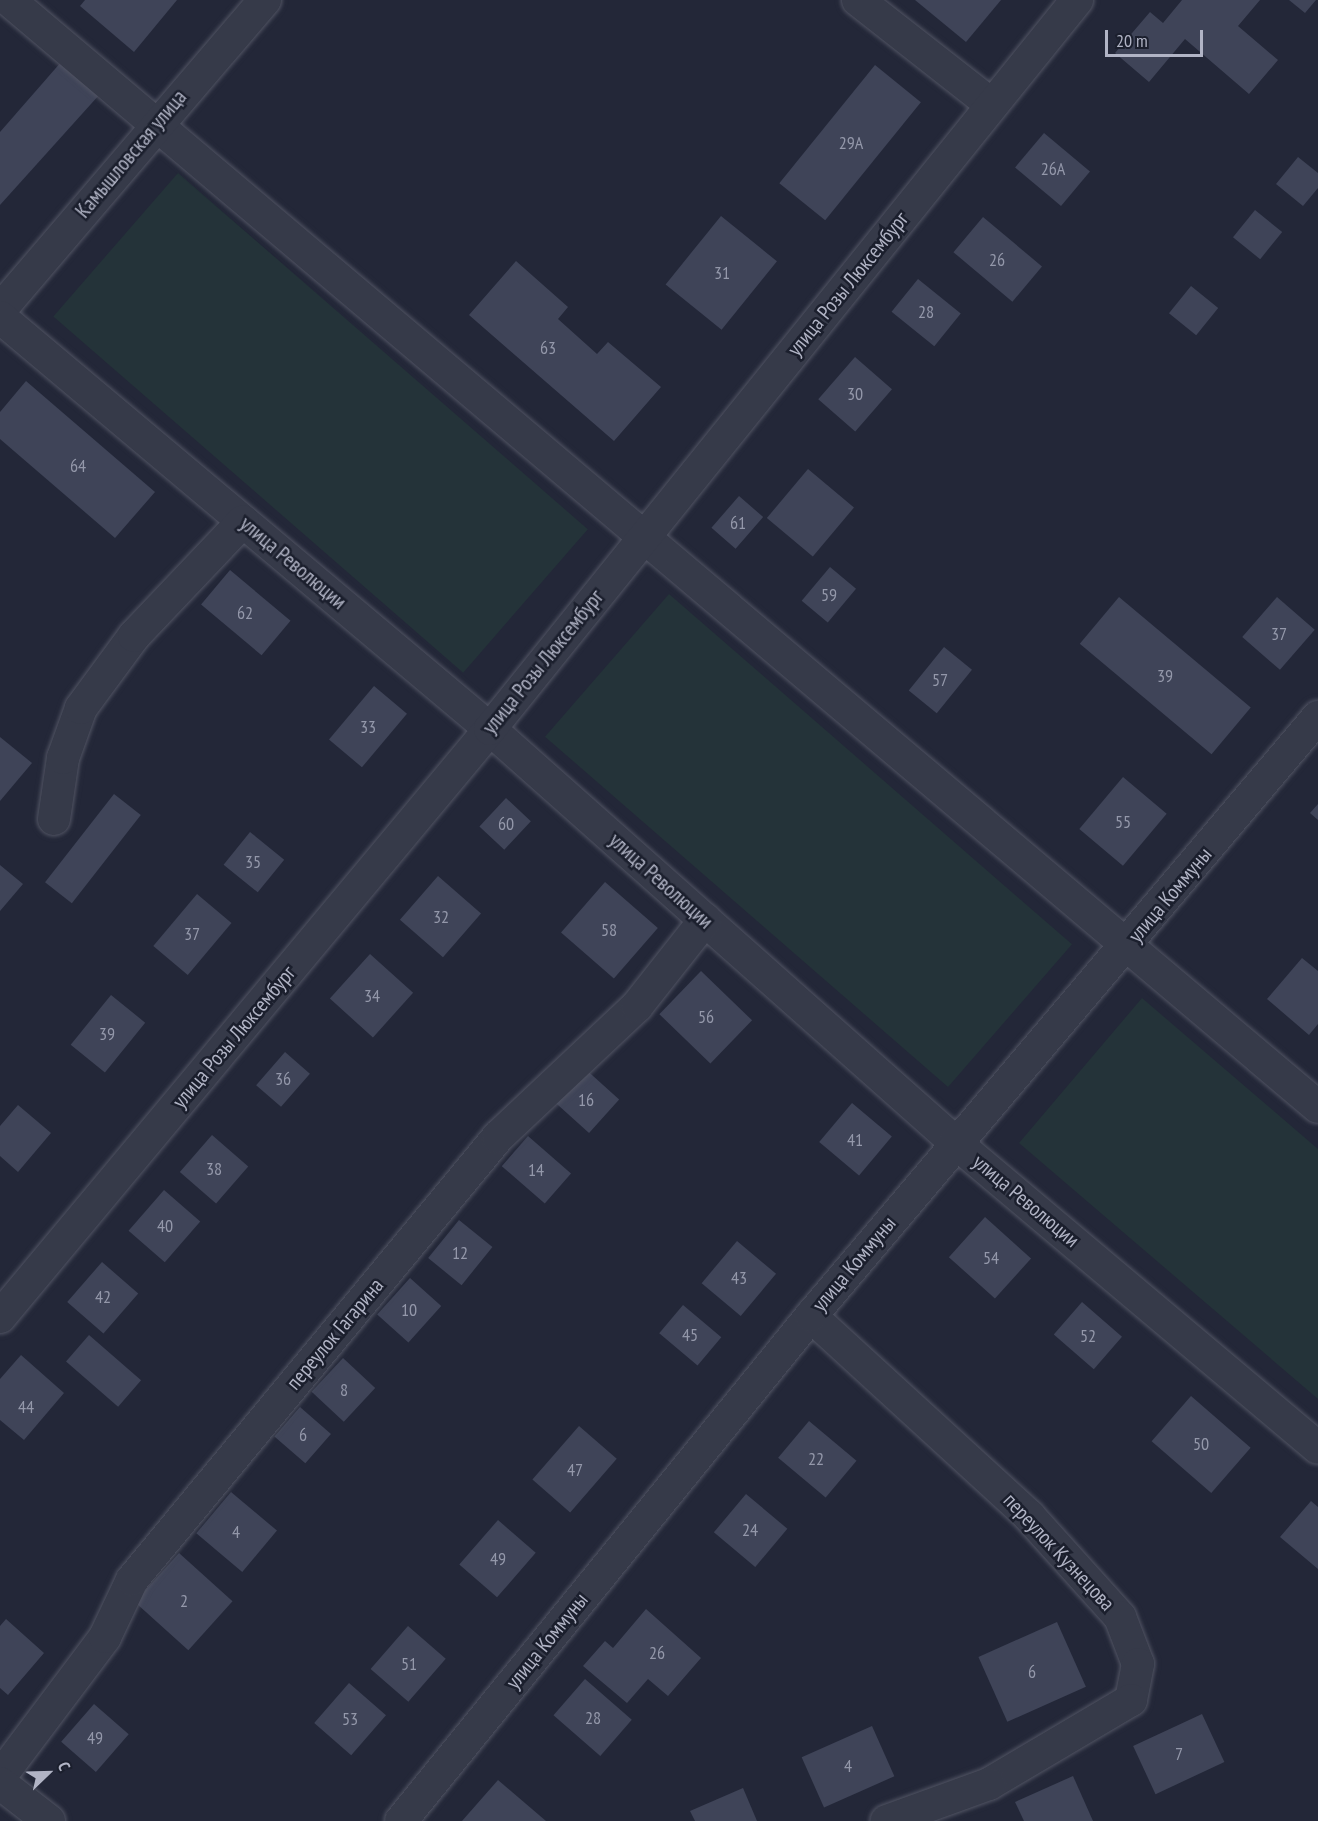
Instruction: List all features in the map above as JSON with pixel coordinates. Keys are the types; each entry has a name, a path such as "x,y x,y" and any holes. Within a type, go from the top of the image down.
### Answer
{"street":[{"path":"9,0 158,121 1318,1107"},
{"name":"Камышловская улица","path":"0,310 158,121 266,0"},
{"path":"858,0 992,105"},
{"name":"улица Розы Люксембург","path":"0,1317 490,729 1077,0"},
{"name":"улица Революции","path":"0,316 490,729 956,1143 1318,1448"},
{"path":"54,819 63,758 81,708 134,636 243,521"},
{"name":"улица Коммуны","path":"401,1821 811,1316 956,1143 1129,944 1318,717"},
{"name":"переулок Гагарина","path":"0,1777 105,1636 140,1570 498,1137 637,1006 705,920"},
{"name":"переулок Кузнецова","path":"811,1316 1029,1516 1120,1617 1138,1664 1131,1700 989,1784 887,1821"},
{"path":"0,1783 49,1821"}],"shaded area":[{"path":"178,173 588,529 463,673 53,316"},
{"path":"669,594 1072,944 948,1087 545,737"},
{"path":"1142,998 1318,1149 1318,1399 1019,1143"}],"building":[{"path":"85,0 177,0 134,52 80,6"},
{"path":"915,0 1001,0 966,42"},
{"path":"1182,0 1260,0 1238,26 1278,60 1249,94 1185,39 1149,82 1115,53 1150,12 1163,23"},
{"path":"1289,0 1316,0 1305,13"},
{"path":"62,61 100,94 0,205 0,132"},
{"path":"875,65 921,102 825,220 779,183"},
{"path":"1044,133 1090,172 1061,206 1015,167"},
{"path":"1298,157 1318,173 1318,188 1303,206 1276,184"},
{"path":"1255,210 1282,232 1260,259 1233,237"},
{"path":"721,216 777,261 722,330 666,284"},
{"path":"983,217 1042,266 1012,302 953,252"},
{"path":"516,261 568,307 558,319 597,354 608,342 661,387 614,441 469,315"},
{"path":"918,279 961,314 934,346 892,312"},
{"path":"1191,286 1218,308 1196,335 1169,313"},
{"path":"855,357 892,389 855,431 818,399"},
{"path":"26,381 155,492 115,538 0,439 0,412"},
{"path":"808,469 854,508 813,557 767,518"},
{"path":"739,496 763,517 736,549 711,528"},
{"path":"830,567 856,589 828,623 802,601"},
{"path":"230,570 291,621 262,655 201,604"},
{"path":"1119,597 1251,708 1212,754 1080,644"},
{"path":"1277,597 1315,630 1280,670 1242,637"},
{"path":"944,647 972,670 937,713 909,691"},
{"path":"374,686 407,714 362,767 329,740"},
{"path":"0,737 32,763 0,801"},
{"path":"1123,777 1167,814 1123,866 1079,829"},
{"path":"114,794 141,815 72,903 45,882"},
{"path":"506,798 531,821 504,850 479,827"},
{"path":"1318,804 1318,820 1310,813"},
{"path":"250,832 284,860 258,892 224,865"},
{"path":"0,865 23,884 0,911"},
{"path":"438,876 481,913 443,957 400,920"},
{"path":"605,882 658,928 614,978 561,933"},
{"path":"197,894 231,923 188,975 153,946"},
{"path":"370,954 413,993 373,1037 330,999"},
{"path":"1302,958 1318,971 1318,1024 1309,1035 1267,999"},
{"path":"701,971 752,1020 710,1063 659,1014"},
{"path":"111,995 145,1023 105,1072 71,1045"},
{"path":"285,1052 310,1074 281,1107 256,1085"},
{"path":"582,1066 619,1099 589,1133 552,1099"},
{"path":"852,1103 892,1136 859,1175 819,1142"},
{"path":"18,1105 51,1133 18,1172 0,1156 0,1126"},
{"path":"212,1135 248,1166 216,1203 180,1172"},
{"path":"528,1136 571,1173 545,1204 502,1166"},
{"path":"164,1190 200,1221 165,1262 129,1231"},
{"path":"985,1217 1031,1258 995,1299 949,1257"},
{"path":"459,1220 492,1247 462,1285 428,1258"},
{"path":"737,1241 776,1274 741,1316 702,1283"},
{"path":"102,1262 138,1293 103,1333 67,1302"},
{"path":"410,1278 441,1306 408,1343 377,1314"},
{"path":"1082,1302 1122,1337 1094,1369 1054,1334"},
{"path":"683,1305 721,1337 698,1365 659,1333"},
{"path":"89,1335 141,1380 118,1407 66,1361"},
{"path":"21,1355 64,1393 24,1440 0,1420 0,1379"},
{"path":"343,1358 375,1388 344,1422 312,1392"},
{"path":"1191,1396 1251,1448 1211,1493 1152,1441"},
{"path":"300,1407 331,1434 305,1463 274,1436"},
{"path":"809,1421 856,1461 826,1498 778,1458"},
{"path":"579,1426 617,1459 570,1512 532,1480"},
{"path":"231,1492 277,1531 242,1572 196,1533"},
{"path":"746,1494 787,1529 755,1567 714,1532"},
{"path":"1311,1501 1318,1507 1318,1569 1280,1537"},
{"path":"498,1520 536,1553 497,1597 459,1565"},
{"path":"179,1553 233,1601 188,1650 135,1602"},
{"path":"646,1609 701,1658 668,1696 648,1679 627,1703 583,1666 605,1641 613,1648"},
{"path":"6,1619 44,1653 8,1695 0,1688 0,1626"},
{"path":"1057,1622 1086,1687 1007,1722 978,1657"},
{"path":"408,1626 446,1659 408,1702 371,1669"},
{"path":"585,1679 632,1720 600,1756 554,1715"},
{"path":"349,1683 386,1715 351,1755 314,1723"},
{"path":"94,1704 129,1734 96,1772 61,1742"},
{"path":"1202,1714 1224,1762 1156,1794 1133,1746"},
{"path":"872,1726 894,1776 824,1808 802,1757"},
{"path":"1073,1776 1093,1821 1024,1821 1015,1802"},
{"path":"498,1780 546,1821 462,1821"},
{"path":"743,1788 757,1821 695,1821 690,1811"}]}
